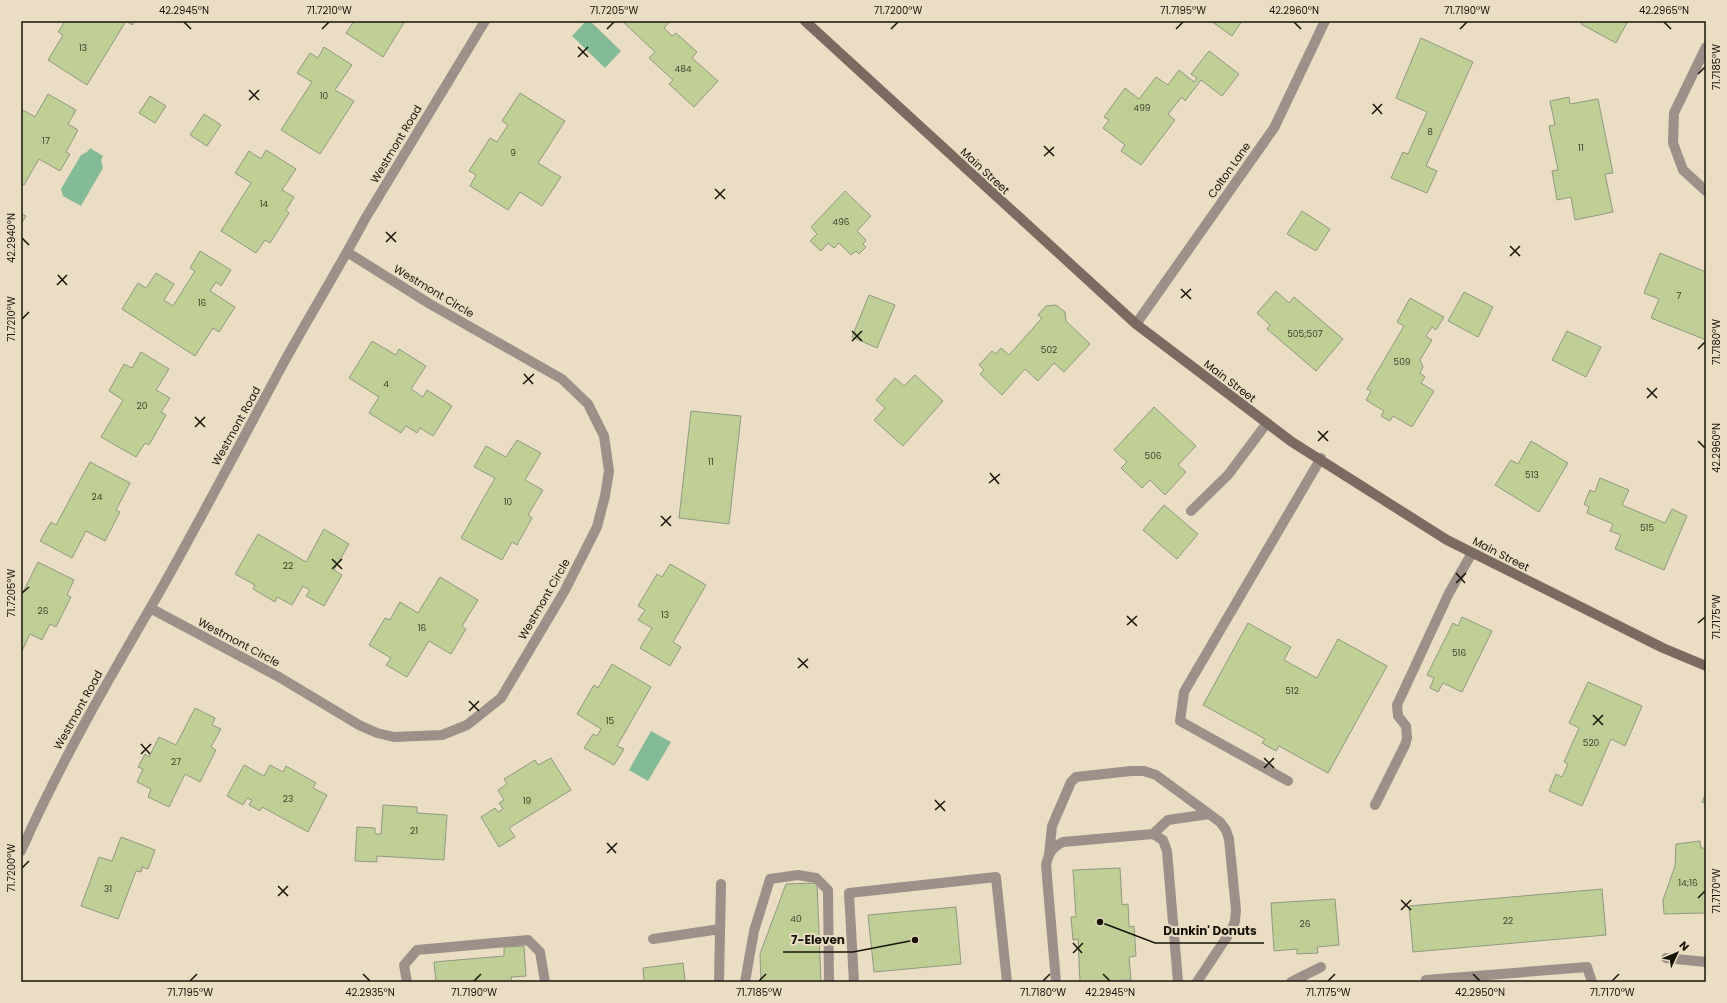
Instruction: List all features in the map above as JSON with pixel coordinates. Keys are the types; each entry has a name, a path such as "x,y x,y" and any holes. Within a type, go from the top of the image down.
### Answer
{"main road":[{"name":"Main Street","path":"805,21 1020,220 1136,324 1292,442 1321,458 1447,540 1655,644 1706,666"}],"street":[{"name":"Westmont Road","path":"21,851 53,782 102,691 150,608 305,325 348,252 365,219 485,21"},
{"name":"Colton Lane","path":"1136,324 1274,128 1325,21"},
{"path":"1706,47 1674,113 1673,143 1683,170 1706,191"},
{"name":"Westmont Circle","path":"150,608 279,677 359,725 377,733 394,737 442,735 467,725 501,698 564,592 597,527 605,496 609,471 604,436 588,404 562,379 430,304 348,252"},
{"path":"1192,511 1228,475 1267,423"},
{"path":"1288,781 1180,721 1184,692 1321,458"},
{"path":"1375,805 1405,745 1407,738 1406,726 1398,716 1397,704 1449,593 1472,553"},
{"path":"1056,982 1046,865 1049,855 1052,826 1071,782 1076,777 1144,771 1156,775 1220,822 1226,830 1229,839 1235,921 1232,929 1196,982"},
{"path":"1153,834 1168,820 1209,814"},
{"path":"1049,855 1054,846 1063,842 1153,834 1163,840 1167,851 1178,982"},
{"path":"745,982 754,931 770,880 798,875 816,878 828,890 829,982"},
{"path":"854,982 849,893 996,877 1007,982"},
{"path":"719,982 720,884"},
{"path":"653,939 720,929"},
{"path":"407,982 404,965 418,950 528,940 540,952 545,982"},
{"path":"1666,958 1706,962"},
{"path":"1291,982 1321,967"},
{"path":"1426,982 1426,980 1588,967 1592,982"}],"shaded area":[{"path":"586,21 590,21 621,51 605,68 572,36"},
{"path":"90,148 103,156 101,160 103,168 81,206 63,196 61,189 81,155 87,152"},
{"path":"651,731 671,742 648,781 629,770"}],"building":[{"path":"65,21 126,21 87,85 48,60 63,35 58,32"},
{"path":"126,21 135,21 132,25"},
{"path":"354,21 405,21 383,57 346,33"},
{"path":"622,21 670,21 664,28 672,36 676,33 697,52 692,58 718,81 694,107 669,84 673,80 649,58 655,52"},
{"path":"1211,21 1242,21 1232,36"},
{"path":"1583,21 1628,21 1616,43 1581,24"},
{"path":"1421,38 1473,62 1426,166 1437,171 1427,193 1391,178 1403,152 1408,154 1427,112 1396,98"},
{"path":"324,47 352,65 335,90 354,101 320,154 281,130 312,82 297,73 310,53 318,58"},
{"path":"1209,51 1239,74 1222,96 1201,80 1185,101 1182,97 1168,114 1175,120 1141,165 1121,151 1125,145 1103,128 1109,120 1104,117 1125,88 1139,99 1156,77 1168,85 1179,70 1194,82 1197,78 1191,74"},
{"path":"520,93 565,121 538,163 561,177 542,206 520,192 508,210 470,186 476,175 469,171 490,138 497,142 508,125 502,121"},
{"path":"48,94 76,110 68,124 78,130 66,152 70,154 60,171 39,159 24,185 21,184 21,109 35,117"},
{"path":"150,96 166,106 155,123 139,113"},
{"path":"1569,97 1570,104 1598,99 1613,173 1605,174 1613,212 1575,220 1571,197 1557,200 1552,171 1558,170 1549,126 1555,125 1550,101"},
{"path":"204,114 221,125 207,146 190,135"},
{"path":"266,150 296,169 282,190 294,197 286,210 289,213 270,243 265,240 256,253 221,231 251,183 235,173 249,151 261,159"},
{"path":"845,191 871,216 857,231 866,240 863,244 866,247 859,254 856,251 851,255 839,243 834,248 828,243 821,251 810,241 817,234 811,227"},
{"path":"1302,211 1330,229 1316,251 1287,234"},
{"path":"21,213 26,216 21,224"},
{"path":"200,251 231,270 221,286 216,282 210,291 235,307 219,332 213,328 195,356 122,309 138,283 146,288 156,273 174,284 164,300 173,306 195,271 190,268"},
{"path":"1660,253 1706,272 1706,340 1651,318 1659,299 1644,293"},
{"path":"1276,291 1289,303 1294,297 1343,339 1316,371 1267,329 1270,325 1257,313"},
{"path":"1464,292 1493,307 1478,337 1448,321"},
{"path":"869,295 895,305 877,348 852,337"},
{"path":"1410,298 1444,317 1436,330 1432,327 1426,336 1432,340 1420,360 1423,367 1420,373 1425,377 1421,383 1434,391 1412,427 1393,416 1390,421 1381,416 1384,411 1366,400 1371,391 1367,389 1404,326 1397,322"},
{"path":"1056,305 1065,312 1066,321 1090,344 1064,372 1054,363 1038,381 1025,369 1002,395 980,374 984,370 979,365 992,351 996,354 1001,348 1009,355 1042,318 1038,315 1046,306"},
{"path":"1567,331 1601,347 1586,377 1552,360"},
{"path":"372,341 396,355 399,349 426,366 411,389 423,397 427,390 452,406 433,436 420,428 417,433 406,426 401,433 369,413 379,397 349,378"},
{"path":"141,352 169,369 156,390 170,398 161,412 166,415 149,445 145,443 136,457 101,437 123,400 109,391 124,364 132,368"},
{"path":"915,375 943,401 903,446 874,420 885,408 876,400 895,378 904,386"},
{"path":"1154,407 1196,446 1178,465 1186,472 1165,495 1150,480 1142,488 1121,468 1127,462 1114,450"},
{"path":"691,411 741,416 729,524 679,518"},
{"path":"517,440 541,453 525,480 543,490 528,515 532,518 517,545 512,542 502,560 461,538 495,478 474,467 486,446 506,457"},
{"path":"1531,441 1568,463 1539,512 1495,485 1511,460 1518,464"},
{"path":"90,462 130,483 116,510 120,512 105,541 86,531 72,558 40,541 51,522 56,525"},
{"path":"1600,478 1629,490 1622,505 1665,523 1672,509 1687,516 1664,570 1615,549 1621,535 1610,531 1613,524 1587,513 1589,507 1584,504 1590,490 1595,492"},
{"path":"1164,505 1198,534 1177,559 1143,530"},
{"path":"324,529 349,544 334,570 342,575 324,606 306,596 310,590 303,586 292,605 277,597 275,602 253,589 255,585 235,574 258,534 306,562"},
{"path":"38,562 74,580 67,595 71,597 56,627 50,624 42,640 30,634 21,653 21,596"},
{"path":"670,564 706,585 673,642 681,647 670,666 640,648 652,628 638,620 645,610 638,606 657,574 662,577"},
{"path":"440,577 478,600 462,626 466,629 451,654 429,641 407,677 386,665 391,658 369,645 385,618 390,620 400,602 418,613"},
{"path":"1462,617 1492,631 1462,692 1443,683 1438,692 1430,688 1434,678 1427,675 1453,623 1458,626"},
{"path":"1248,623 1291,647 1284,660 1317,678 1338,639 1387,666 1328,773 1279,746 1276,751 1262,743 1265,739 1203,705"},
{"path":"612,664 651,687 617,746 624,749 614,765 584,748 593,734 597,736 601,729 577,714 594,685 598,688"},
{"path":"1588,682 1642,706 1625,746 1611,739 1582,806 1549,791 1556,774 1562,777 1568,764 1564,762 1579,728 1569,723"},
{"path":"195,708 215,718 212,725 221,729 211,747 216,750 200,782 185,774 169,807 148,797 151,789 137,782 143,769 138,767 145,754 149,757 159,737 176,745"},
{"path":"551,758 571,790 509,828 515,837 499,847 481,817 495,808 498,812 503,809 499,803 504,800 498,790 507,784 504,779 535,760 538,765"},
{"path":"244,765 264,776 270,765 283,772 286,766 316,783 313,788 327,795 308,832 262,807 260,811 249,805 252,800 247,798 243,805 227,796"},
{"path":"1706,792 1706,804 1702,802"},
{"path":"383,805 417,807 417,813 447,815 444,860 377,856 377,862 355,861 357,827 375,828 375,834 381,834"},
{"path":"121,837 155,850 148,869 142,867 141,872 136,871 118,919 81,906 99,857 112,861"},
{"path":"1700,841 1701,848 1706,848 1706,913 1664,914 1663,900 1675,866 1676,844"},
{"path":"1120,868 1122,905 1128,904 1129,927 1134,926 1136,956 1129,957 1131,980 1080,982 1078,939 1073,940 1071,917 1076,917 1073,870"},
{"path":"817,883 821,982 761,982 760,954 786,884"},
{"path":"1602,889 1606,935 1413,952 1409,906"},
{"path":"1335,899 1339,945 1317,947 1318,953 1297,954 1297,949 1274,951 1271,903"},
{"path":"956,907 961,964 874,972 868,915"},
{"path":"524,946 526,976 511,977 512,982 436,982 434,962 504,956 504,947"},
{"path":"683,963 685,982 644,982 643,968"}],"place":[{"name":"Dunkin' Donuts","path":"1100,922"},
{"name":"7-Eleven","path":"915,940"}]}
